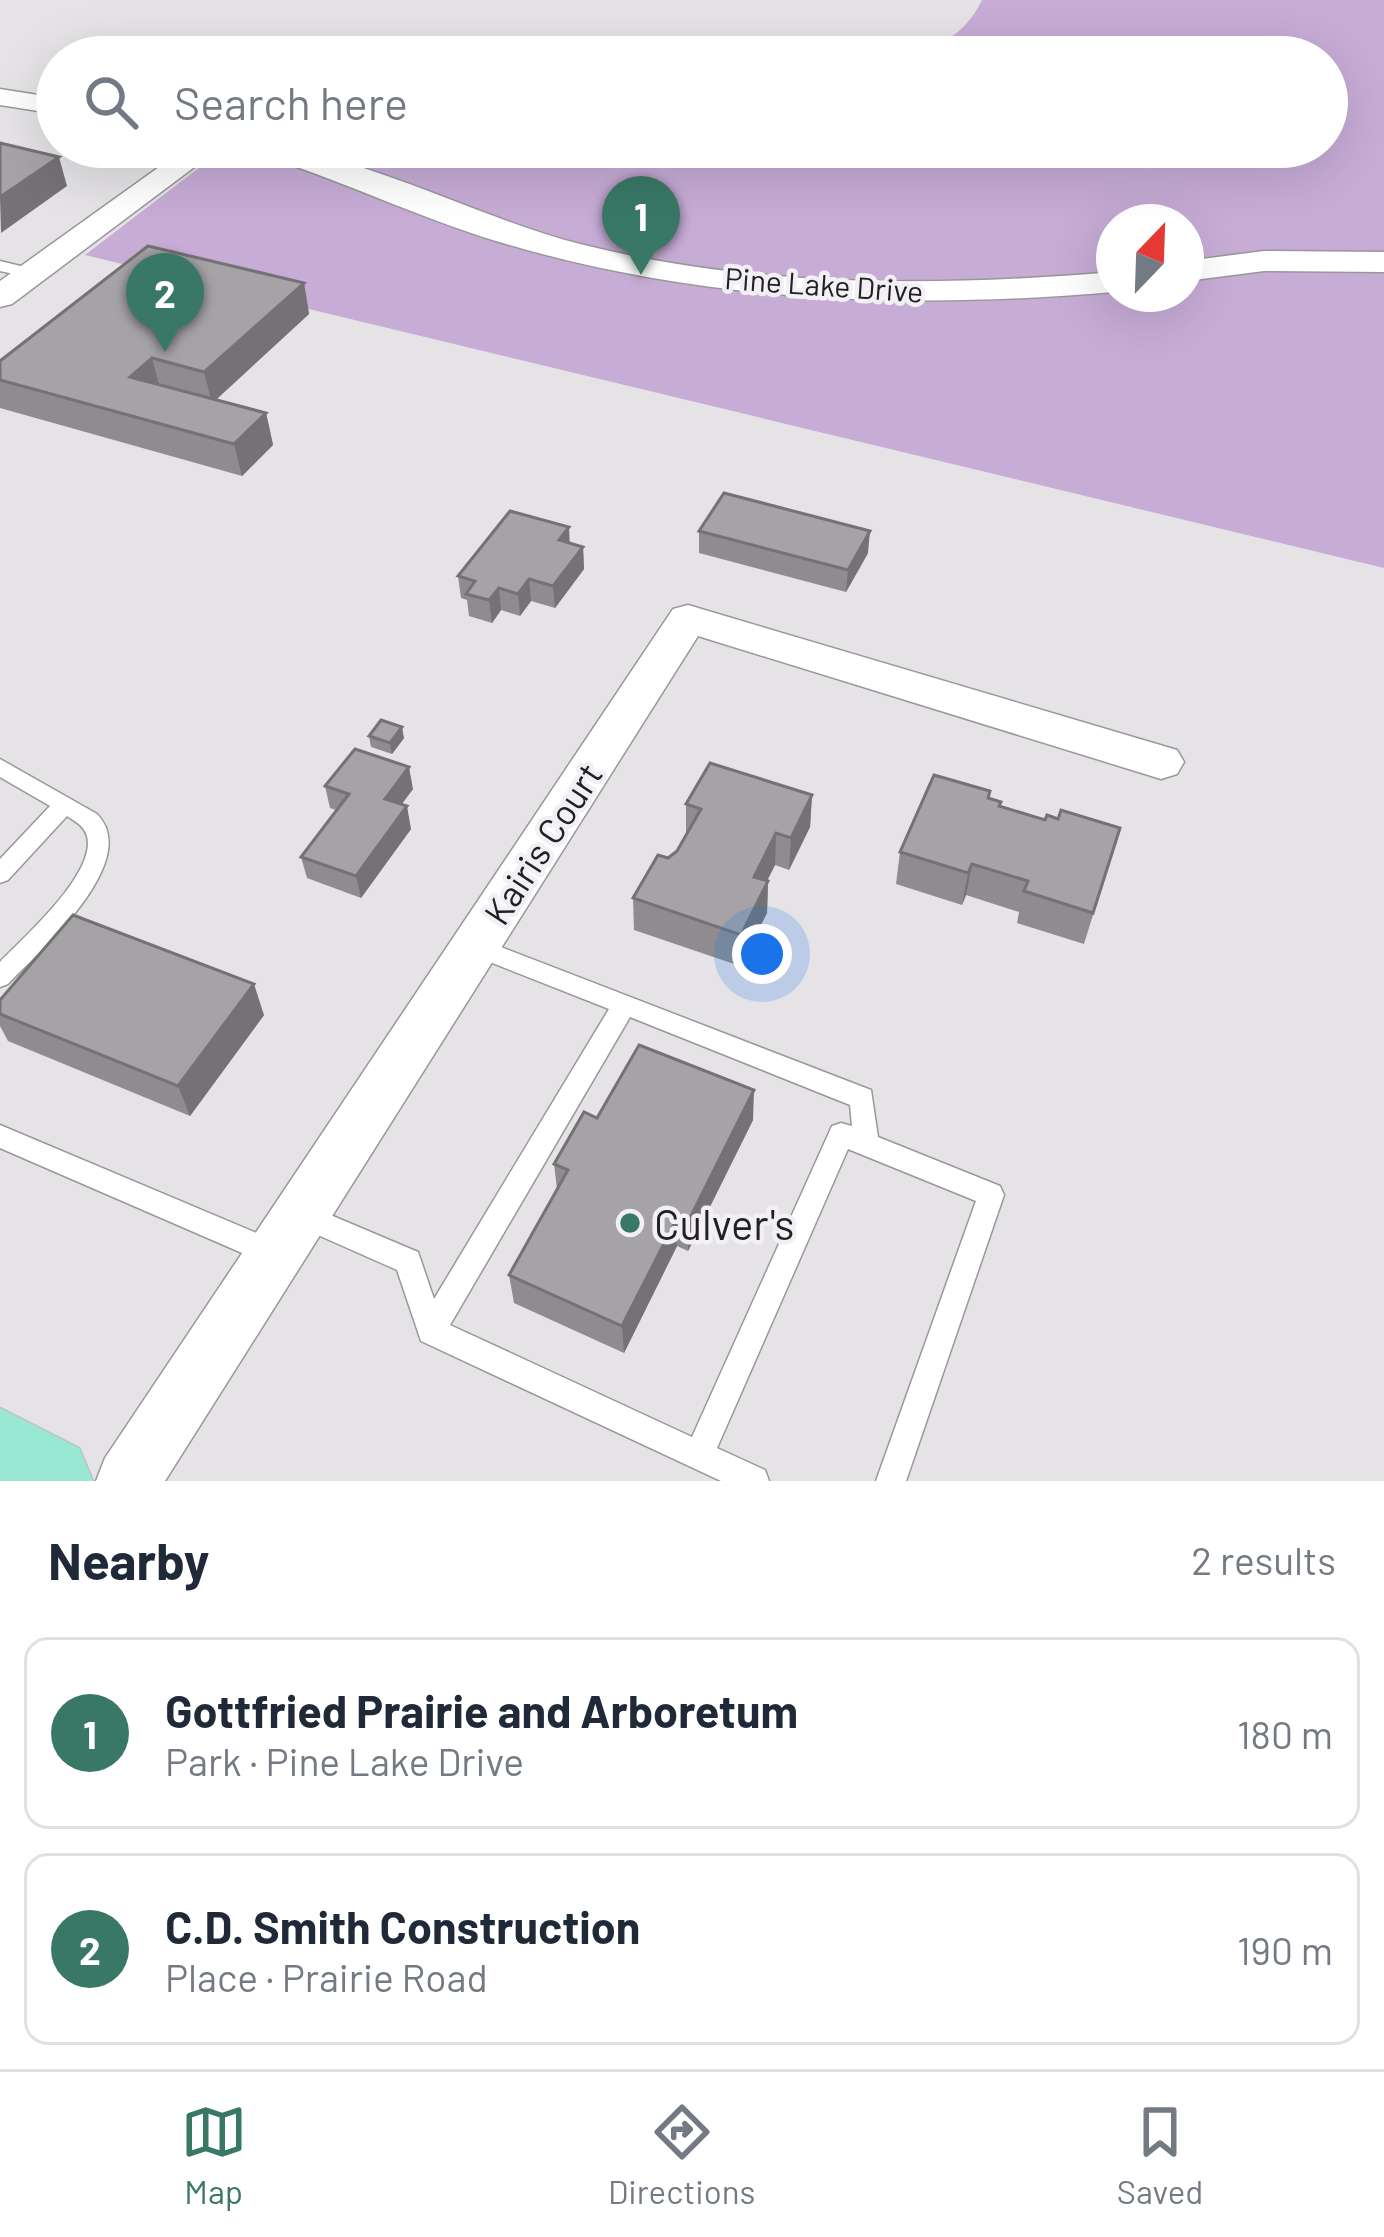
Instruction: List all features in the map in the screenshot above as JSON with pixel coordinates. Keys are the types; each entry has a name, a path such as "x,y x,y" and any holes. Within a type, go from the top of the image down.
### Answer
{"main road":[{"path":"0,1456 46,1481"}],"street":[{"path":"0,97 36,103"},
{"path":"0,297 177,168"},
{"name":"Pine Lake Drive","path":"324,168 507,234 670,270 901,292 1096,283"},
{"path":"1204,269 1298,259 1384,262"},
{"name":"Kairis Court","path":"128,1481 688,620 1161,762"}],"lane":[{"path":"0,266 32,273"},
{"path":"0,767 95,826 102,848 90,878 0,977"},
{"path":"0,874 65,804"},
{"path":"475,946 862,1098 866,1144"},
{"path":"431,1331 625,1004"},
{"path":"699,1455 841,1134 991,1195 891,1481"},
{"path":"0,1136 288,1234 407,1261 431,1331 754,1481"}],"shaded area":[{"path":"982,0 1384,0 1384,568 85,255 199,168 1348,168 1348,36 952,36"}],"building":[{"path":"0,143 36,152 36,168 43,168 0,197"},
{"path":"148,246 304,283 204,372 152,358 130,377 266,413 234,444 0,380 0,361"},
{"path":"724,493 870,531 848,570 699,531"},
{"path":"510,511 569,527 559,540 583,547 553,586 529,579 518,594 499,588 489,600 466,594 475,581 458,576"},
{"path":"381,720 402,727 390,743 369,736"},
{"path":"355,749 409,767 385,799 407,806 356,876 301,857 349,794 325,786"},
{"path":"710,763 812,795 791,838 776,833 754,877 768,881 741,935 633,898 658,855 668,858 677,851 701,809 686,804"},
{"path":"934,775 990,791 988,798 1001,802 999,806 1045,820 1047,815 1058,819 1061,810 1120,828 1093,913 1024,891 1028,881 972,864 968,873 900,852"},
{"path":"73,915 254,984 178,1086 0,1014 0,1000"},
{"name":"Culver's","path":"639,1045 754,1090 688,1222 677,1218 622,1326 509,1275 568,1170 554,1164 584,1112 597,1118"}],"place":[{"name":"Gottfried Prairie and Arboretum","path":"641,275"},
{"name":"C.D. Smith Construction","path":"165,352"},
{"name":"Culver's","path":"630,1223"}]}
